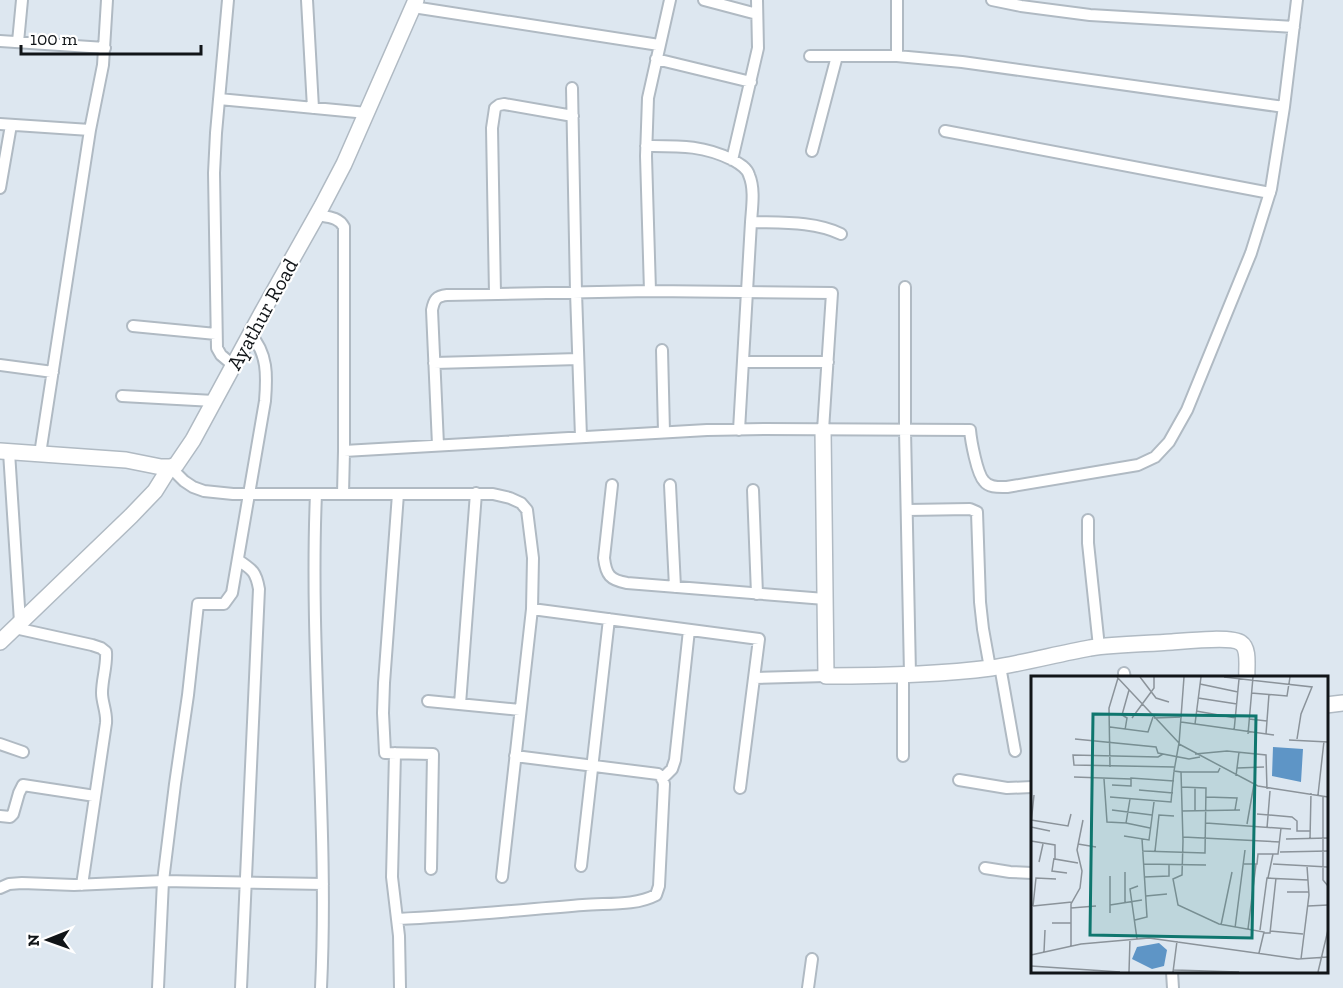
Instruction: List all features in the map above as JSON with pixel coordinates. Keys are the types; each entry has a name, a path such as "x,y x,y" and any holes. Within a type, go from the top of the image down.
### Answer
{"street":[{"path":"18,42 22,0"},
{"path":"40,454 90,130 100,85 105,48 107,0"},
{"path":"228,0 214,173 216,334 217,348 221,355 233,364"},
{"path":"308,0 313,108"},
{"path":"650,291 646,146 648,98 670,0"},
{"path":"704,0 757,14"},
{"path":"732,160 758,48 756,0"},
{"path":"897,0 897,56"},
{"path":"992,0 1090,15 1294,27"},
{"path":"344,451 664,432 970,430 978,470 983,481 997,487 1119,469 1138,465 1155,457 1169,442 1187,410 1251,252 1270,193 1284,107 1297,0"},
{"path":"414,4 659,45"},
{"name":"Ayathur Road","path":"0,642 139,508 155,491 170,467 177,465 193,440 344,164 414,4"},
{"path":"0,41 105,48"},
{"path":"810,56 897,56 962,62 1284,107"},
{"path":"813,151 837,56"},
{"path":"656,59 751,82"},
{"path":"572,88 581,437"},
{"path":"219,99 367,113"},
{"path":"495,294 492,128 495,108 504,104 573,116"},
{"path":"0,188 5,124 90,130"},
{"path":"945,131 1270,193"},
{"path":"646,146 700,148 732,160 749,173 752,194 751,222 739,430"},
{"path":"317,215 337,219 344,227 343,494"},
{"path":"751,222 818,226 841,234"},
{"path":"903,756 907,674 905,287"},
{"path":"438,446 432,310 434,300 439,296 447,294 650,291 832,293 823,430 826,676"},
{"path":"133,326 216,334"},
{"path":"158,988 163,881 198,604 224,604 232,593 265,400 266,368 258,342 250,334"},
{"path":"662,350 664,432"},
{"path":"434,363 578,360"},
{"path":"743,362 828,362"},
{"path":"0,365 52,372"},
{"path":"122,396 214,401"},
{"path":"82,885 106,718 102,693 106,652 92,645 17,625 5,452 126,460 170,467 193,487 218,493 476,493 493,494 521,503 527,510 534,558 532,609 502,877"},
{"path":"612,485 604,558 605,569 610,577 627,583 825,599"},
{"path":"670,485 675,587"},
{"path":"753,490 757,594"},
{"path":"460,704 476,493"},
{"path":"316,494 314,608 323,884 321,988"},
{"path":"398,494 383,713 385,753 433,754 431,868"},
{"path":"907,510 970,509 977,512 983,629 995,667 1015,751"},
{"path":"1088,520 1088,543 1099,647"},
{"path":"238,560 251,568 256,575 259,589 241,988"},
{"path":"532,609 759,639 740,788"},
{"path":"581,866 609,619"},
{"path":"662,779 672,769 675,760 689,630"},
{"path":"754,678 955,672 995,667 1099,647 1194,640 1242,643 1245,648 1247,676"},
{"path":"428,701 520,710"},
{"path":"1328,705 1343,703"},
{"path":"0,744 23,752"},
{"path":"395,753 392,877 398,919 400,988"},
{"path":"398,919 629,902 647,899 656,894 659,886 664,784 662,777 658,774 515,756"},
{"path":"959,780 1006,788 1031,787"},
{"path":"0,816 10,817 13,814 23,784 95,796"},
{"path":"985,868 1031,873"},
{"path":"0,888 22,884 82,885 163,881 323,884"},
{"path":"808,988 812,959"},
{"path":"1172,973 1173,988"}]}
